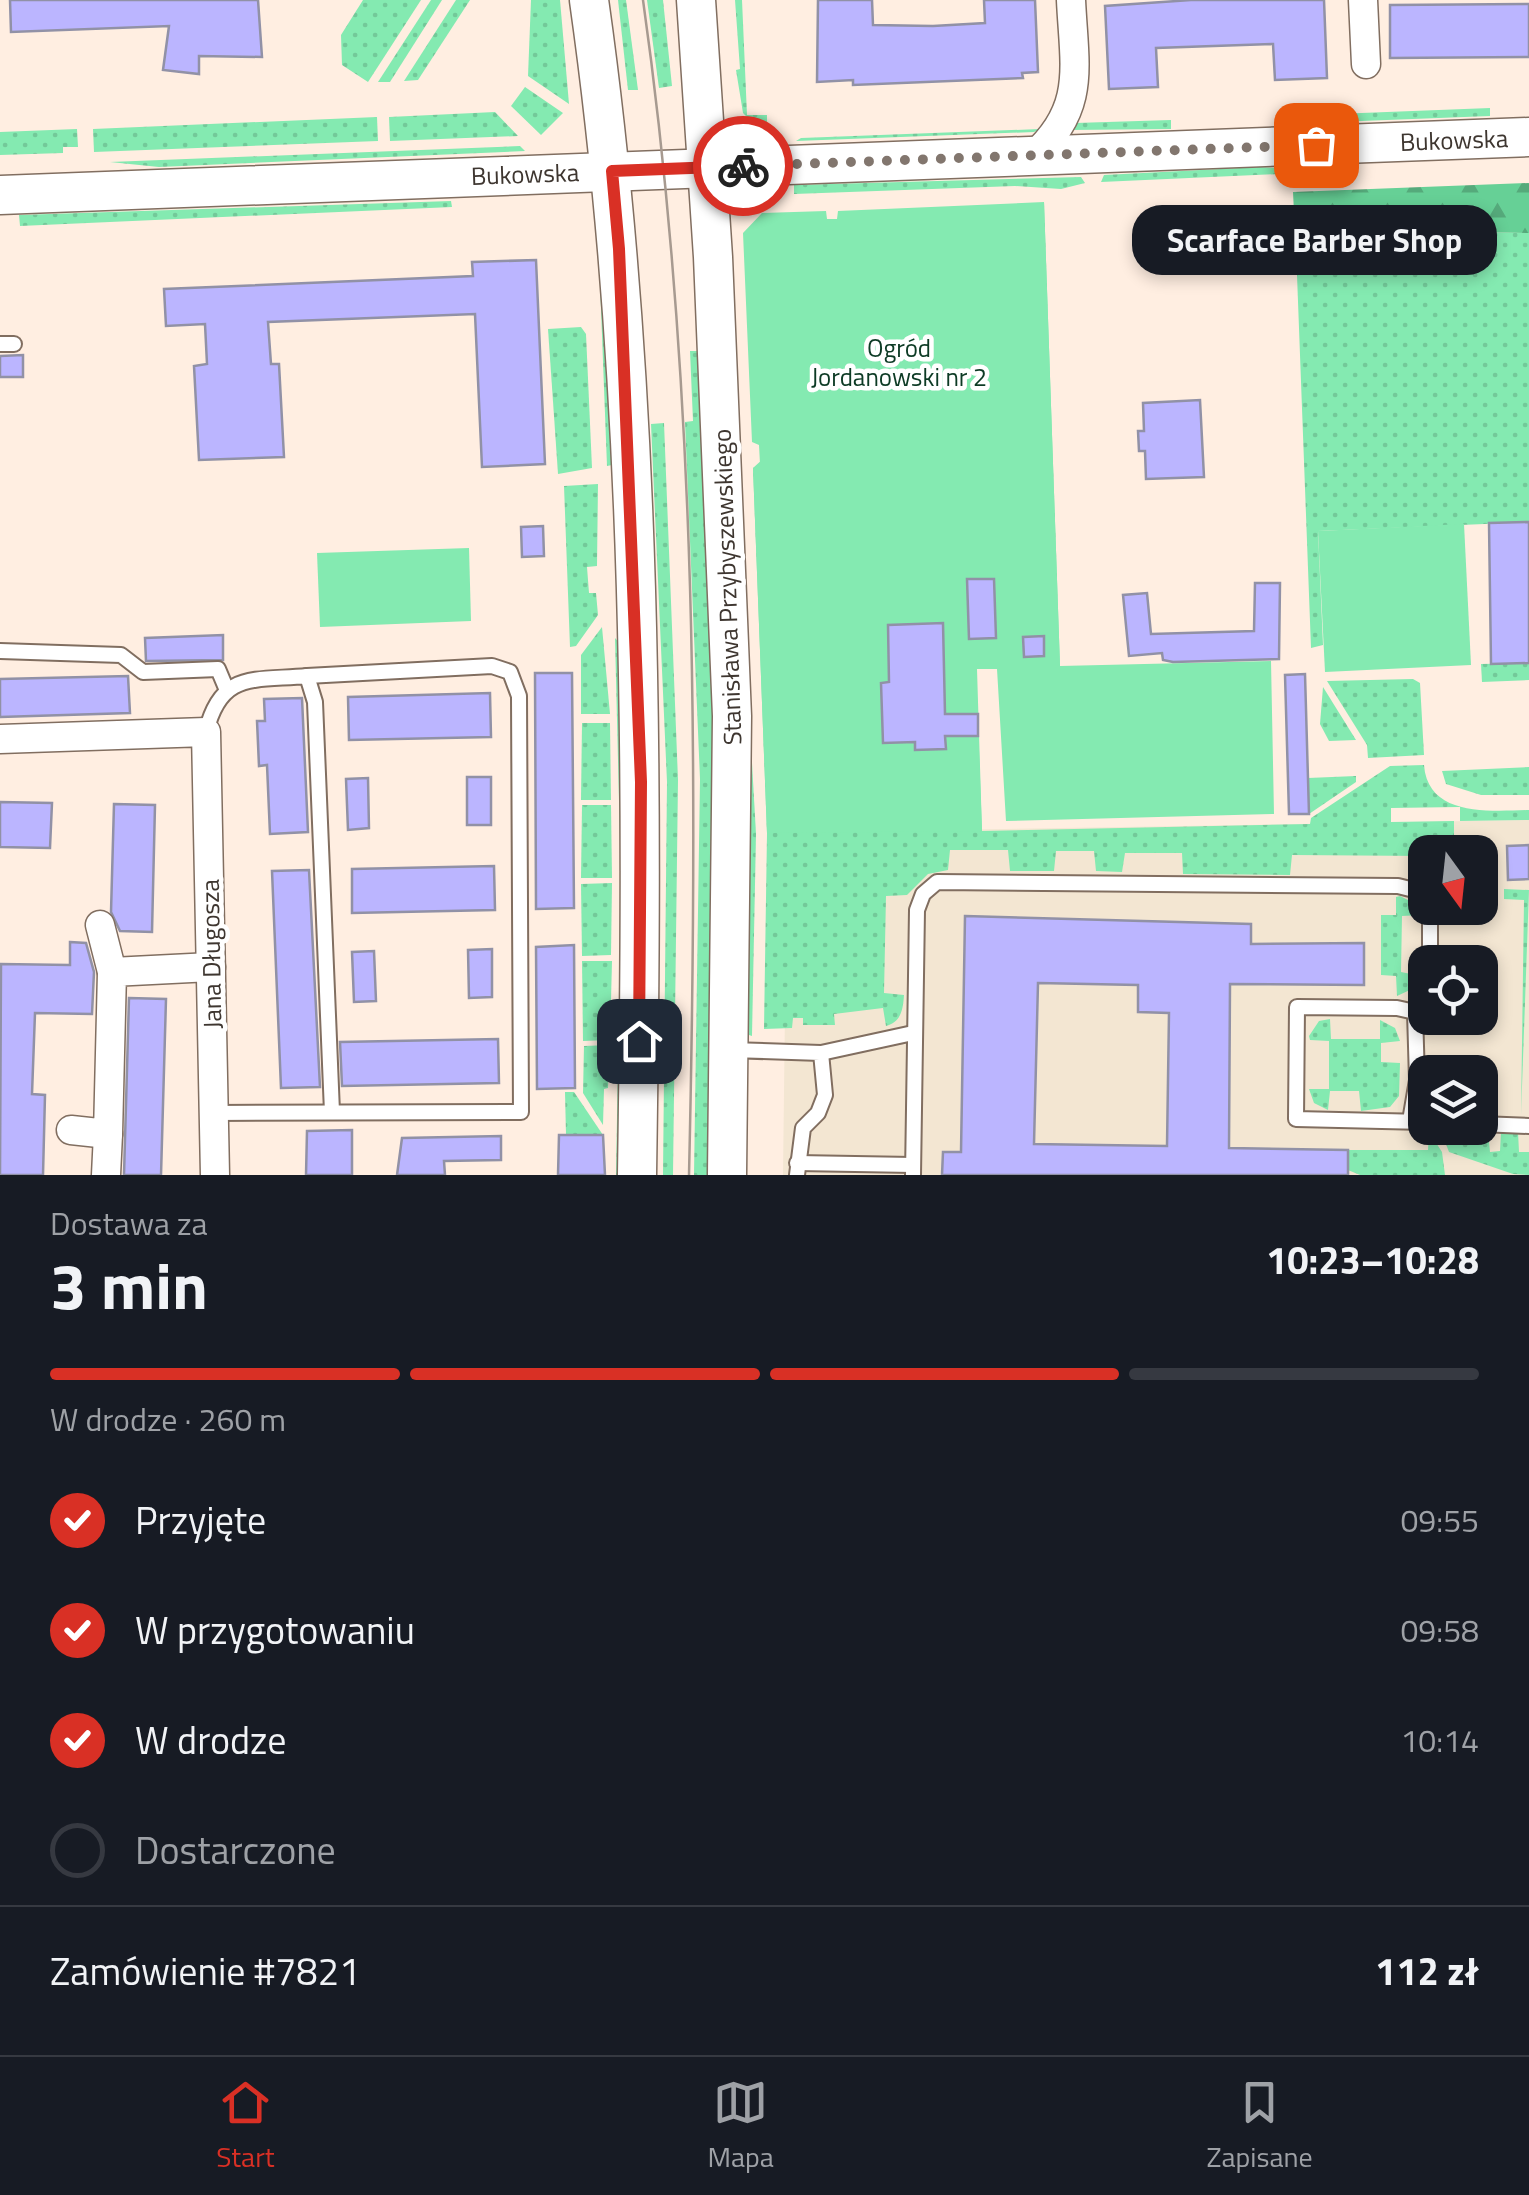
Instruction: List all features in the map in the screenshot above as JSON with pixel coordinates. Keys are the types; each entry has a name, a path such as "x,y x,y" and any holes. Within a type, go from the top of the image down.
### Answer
{"main road":[{"path":"590,0 619,249 641,782 636,1175"},
{"name":"Stanisława Przybyszewskiego","path":"696,0 708,167 732,716 728,1175"},
{"name":"Bukowska","path":"0,195 1529,138"}],"street":[{"path":"1033,156 1056,134 1072,102 1071,0"},
{"path":"1363,0 1366,64"},
{"path":"0,739 206,732"},
{"name":"Jana Długosza","path":"206,732 215,1175"},
{"path":"100,925 112,972 106,1175"},
{"path":"112,972 211,966"},
{"path":"70,1130 108,1134"}],"lane":[{"path":"0,652 120,654 143,672 218,669 226,688"},
{"path":"206,732 212,708 226,688 244,681 492,666 510,672 519,696 520,1112 214,1113"},
{"path":"307,676 315,702 332,1112"},
{"path":"821,1054 825,1095 818,1113 803,1128 797,1169 913,1170 917,910 923,894 945,880 1408,889"},
{"path":"1408,1010 1297,1007 1296,1119 1408,1122"},
{"path":"730,1050 821,1054 914,1033"},
{"path":"1498,1125 1529,1126"}],"shaded area":[{"path":"1529,820 1529,1175 783,1175 785,1010 767,833"}],"green space":[{"path":"363,0 421,0 368,82 342,65 341,35"},
{"path":"431,0 442,0 390,82 378,82"},
{"path":"456,0 470,0 418,80 404,81"},
{"path":"531,0 560,0 569,104 528,76"},
{"path":"618,0 626,0 638,90 628,90"},
{"path":"647,0 663,0 672,86 659,88"},
{"path":"735,0 742,0 747,115 767,115 767,123 753,123 743,113 736,70 740,69"},
{"path":"525,87 563,113 541,135 511,106"},
{"path":"1490,108 1490,116 1284,124 1284,116"},
{"path":"495,112 518,136 390,141 389,117"},
{"path":"377,117 378,141 94,152 93,129"},
{"path":"1171,120 1171,129 1070,130 1075,123"},
{"path":"77,129 78,147 63,147 63,153 0,155 0,132"},
{"path":"1040,129 1034,132 796,141 801,138"},
{"path":"520,146 525,151 159,167 110,162"},
{"path":"1277,168 1280,174 1101,182 1104,175"},
{"path":"1081,177 1085,183 1061,189 1015,186 794,194 794,185"},
{"path":"1529,183 1529,233 1472,232 1367,273 1297,275 1293,192"},
{"path":"451,201 452,207 20,226 19,215"},
{"name":"Ogród Jordanowski nr 2","path":"1044,202 1060,666 976,669 982,831 1310,824 1311,818 1390,766 1424,765 1428,782 1448,802 1479,810 1529,810 1529,820 1460,821 1460,807 1391,808 1391,822 1454,821 1454,835 1408,835 1408,856 1292,855 1290,875 1183,874 1182,853 1125,853 1122,872 1096,871 1094,851 1056,851 1054,871 1010,871 1008,850 950,850 948,870 928,874 907,895 886,896 884,993 904,995 895,1022 886,1026 883,1008 834,1014 835,1025 803,1025 803,1018 793,1018 792,1028 764,1029 767,833 753,468"},
{"name":"Ogród Jordanowski nr 2","path":"1044,202 1060,666 1271,661 1274,814 1006,821 997,669 977,669 982,831 767,833 753,468 760,464 759,445 752,442 743,233 762,213 826,211 827,219 837,219 838,211"},
{"path":"1472,232 1529,233 1529,522 1318,531 1323,645 1311,648 1297,275 1367,273"},
{"path":"599,257 613,445 612,465 607,466"},
{"path":"581,327 586,334 592,468 558,474 548,329"},
{"path":"690,351 697,351 714,716 711,1175 694,1175 700,779 685,422 693,421"},
{"path":"664,423 678,780 673,1175 663,1175 667,782 651,424"},
{"path":"598,484 597,566 587,567 589,593 596,593 598,615 576,646 570,647 564,486"},
{"path":"1464,524 1471,665 1325,672 1318,531"},
{"path":"469,548 471,621 320,627 317,553"},
{"path":"602,627 610,714 581,714 581,655"},
{"path":"615,638 622,646 623,1175 616,1175 621,883"},
{"path":"1529,663 1529,680 1482,682 1481,664"},
{"path":"1413,679 1420,683 1424,755 1368,758 1367,745 1327,681"},
{"path":"1323,687 1356,740 1329,741 1320,724"},
{"path":"582,723 610,723 611,800 581,800"},
{"path":"751,745 756,834 752,1036 746,1034"},
{"path":"1529,767 1529,795 1481,795 1446,784 1442,771"},
{"path":"1356,776 1356,782 1309,814 1308,778"},
{"path":"582,805 611,805 612,878 581,878"},
{"path":"612,883 611,955 582,956 581,884"},
{"path":"1504,889 1529,890 1521,1115 1524,900 1504,899"},
{"path":"1396,897 1408,900 1408,916 1402,916 1401,972 1408,973 1408,991 1397,996 1396,976 1381,975 1381,915 1396,915"},
{"path":"582,961 612,961 610,1040 583,1041"},
{"path":"1330,1019 1331,1039 1380,1039 1380,1020 1395,1028 1400,1041 1381,1043 1381,1062 1400,1063 1399,1096 1390,1107 1361,1111 1359,1091 1330,1091 1328,1110 1314,1103 1309,1089 1329,1089 1329,1041 1310,1040 1309,1036 1319,1021"},
{"path":"610,1045 603,1125 583,1093 584,1046"},
{"path":"565,1092 574,1092 603,1135 566,1135"},
{"path":"1501,1132 1518,1132 1519,1152 1529,1152 1529,1175 1513,1174 1449,1152 1446,1145 1489,1145 1490,1152 1500,1151"},
{"path":"1428,1145 1437,1145 1445,1175 1360,1175 1348,1170 1348,1150 1428,1150"}],"building":[{"path":"10,0 258,0 262,57 199,56 199,74 163,70 169,26 11,32"},
{"path":"818,0 872,0 873,25 933,26 985,23 984,0 1035,0 1038,72 1022,73 1023,78 853,85 853,80 817,82"},
{"path":"1191,0 1324,0 1327,78 1275,80 1273,44 1156,48 1158,87 1109,89 1105,6"},
{"path":"1529,4 1529,57 1390,58 1390,5"},
{"path":"536,260 545,464 482,467 475,314 268,322 271,364 279,364 284,457 199,460 194,366 207,364 205,324 166,326 164,289 473,276 472,262"},
{"path":"23,355 23,377 0,377 0,356"},
{"path":"1200,400 1204,477 1146,479 1145,451 1139,451 1138,431 1144,431 1143,403"},
{"path":"1529,522 1529,663 1491,664 1489,523"},
{"path":"543,526 544,556 522,557 521,527"},
{"path":"967,579 994,579 996,638 969,639"},
{"path":"1255,583 1280,583 1279,659 1173,662 1163,660 1162,653 1129,656 1123,595 1147,593 1151,634 1254,631"},
{"path":"943,623 945,714 978,714 978,736 945,736 946,749 915,750 915,742 883,743 881,683 889,682 888,625"},
{"path":"223,635 223,660 146,661 145,638"},
{"path":"1044,636 1044,656 1024,657 1023,637"},
{"path":"535,673 572,673 574,908 536,909"},
{"path":"1305,674 1309,814 1289,814 1285,675"},
{"path":"128,676 130,713 0,717 0,679"},
{"path":"490,693 491,737 349,740 348,697"},
{"path":"302,698 308,832 270,834 267,765 259,766 257,721 265,721 264,699"},
{"path":"467,777 491,777 491,825 467,825"},
{"path":"368,778 369,828 348,830 346,779"},
{"path":"0,802 52,803 50,848 0,847"},
{"path":"114,804 155,805 152,932 120,931 111,912"},
{"path":"1529,845 1529,879 1508,880 1507,846"},
{"path":"494,866 495,910 352,913 352,869"},
{"path":"309,870 320,1087 281,1088 272,871"},
{"path":"965,916 1251,924 1251,944 1364,943 1364,985 1230,984 1229,1148 1348,1150 1348,1175 942,1175 943,1152 961,1152","holes":["1038,983 1138,985 1138,1012 1169,1013 1167,1146 1034,1144"]},
{"path":"70,942 86,943 94,972 92,1014 35,1013 32,1094 45,1095 43,1175 0,1175 1,964 70,965"},
{"path":"574,945 575,1088 537,1089 536,947"},
{"path":"492,949 492,997 469,998 468,950"},
{"path":"374,951 376,1001 354,1002 352,952"},
{"path":"129,998 166,999 161,1175 124,1175"},
{"path":"498,1039 499,1083 342,1086 340,1042"},
{"path":"352,1130 352,1175 306,1175 307,1131"},
{"path":"559,1135 603,1135 605,1175 558,1175"},
{"path":"501,1136 501,1160 444,1161 445,1175 397,1175 402,1138"}],"tram line":[{"path":"643,0 675,292 690,586 693,881 689,1175"}],"way so far":[{"path":"743,166 1316,145"}],"place":[{"name":"Scarface Barber Shop","path":"1316,145"}],"route":[{"path":"639,1041 641,782 619,249 612,171 743,166"}]}
